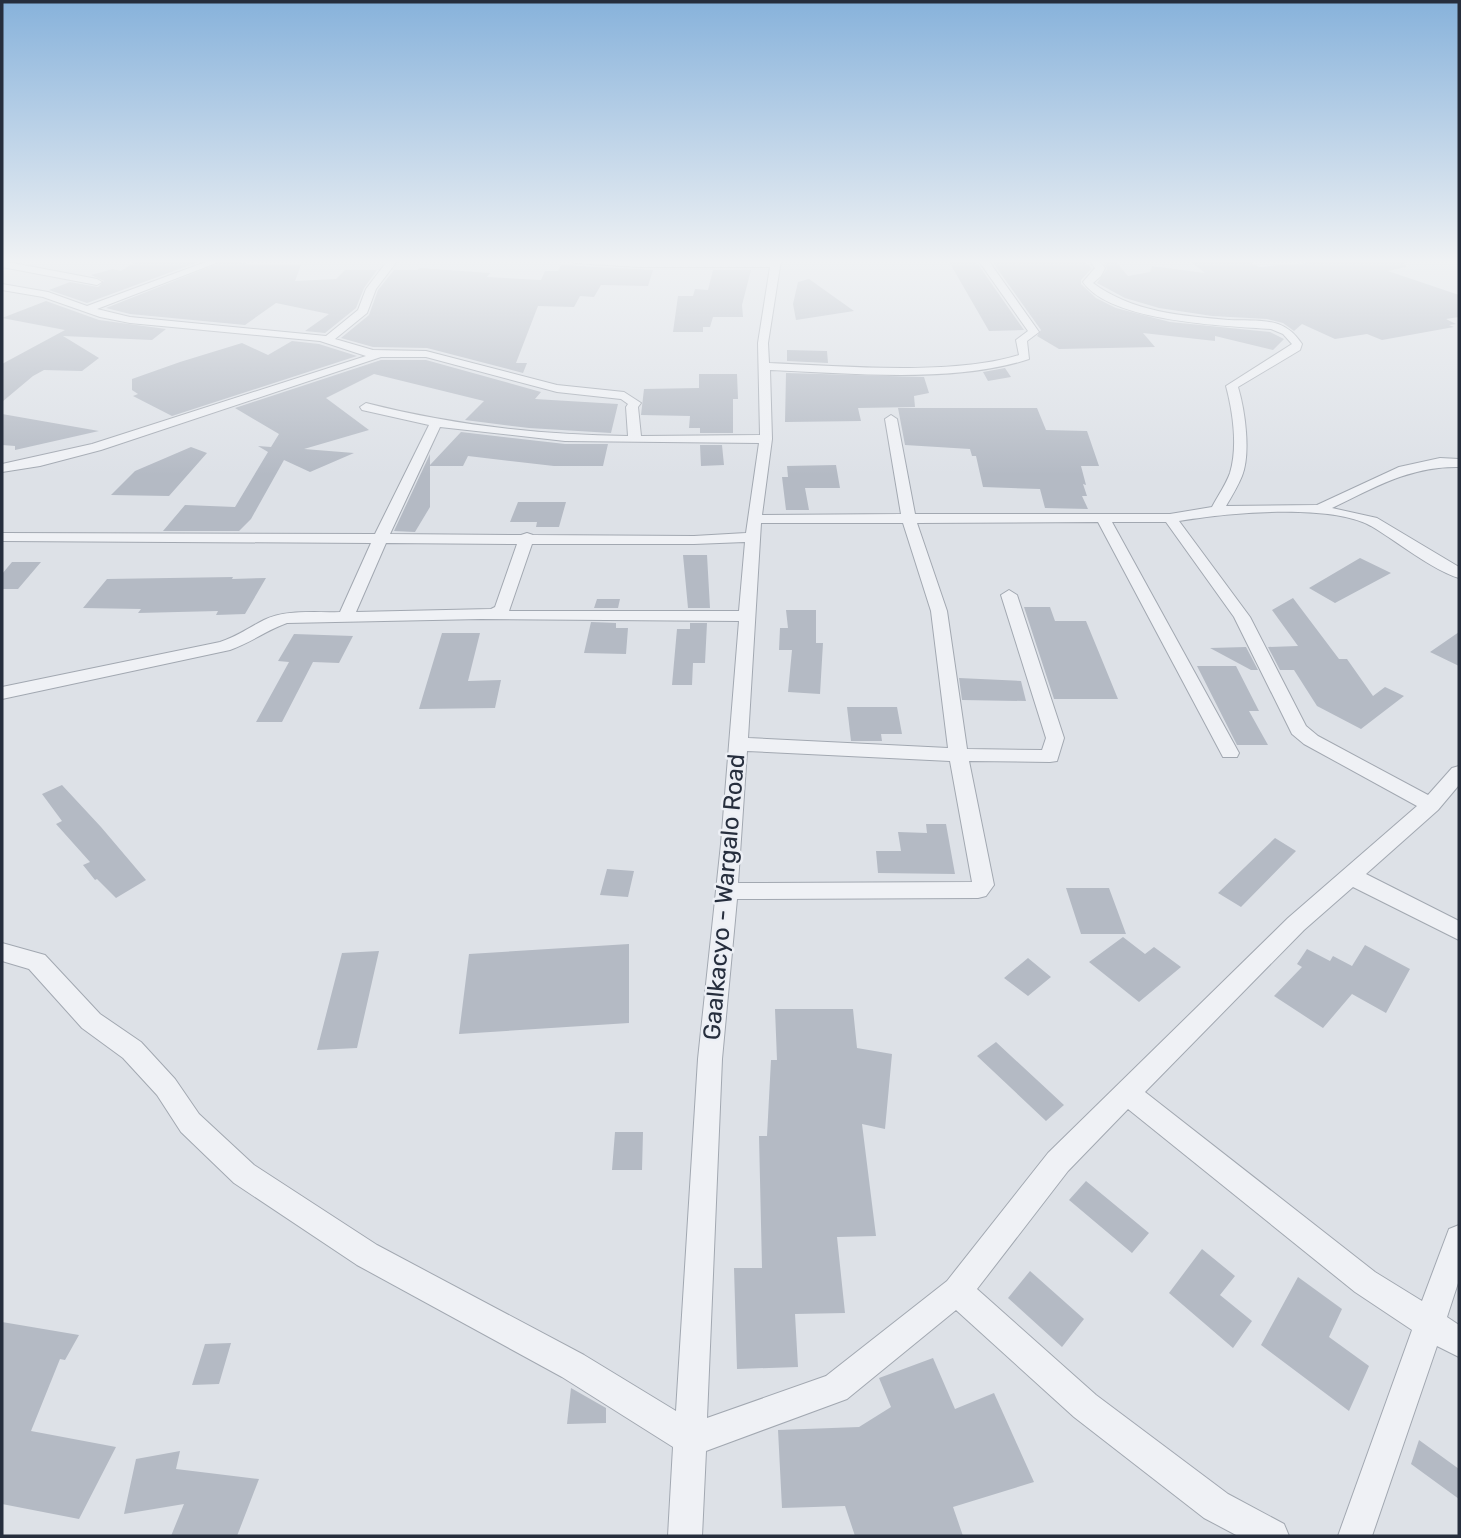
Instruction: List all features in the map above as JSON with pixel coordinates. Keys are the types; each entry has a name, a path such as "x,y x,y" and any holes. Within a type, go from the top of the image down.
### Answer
{"street":[{"path":"246,332 327,340 349,349 380,354"},
{"path":"327,340 337,332"},
{"name":"Gaalkacyo - Wargalo Road","path":"685,1536 710,1059 754,528 766,439 762,366 765,332"},
{"path":"762,366 940,368 1020,360 1025,357 1022,338 1034,332"},
{"path":"1217,510 1236,475 1239,460 1238,408 1231,386 1296,348 1297,344 1286,332"},
{"path":"5,464 51,460 256,397 380,354 407,351 557,388 624,396 635,402 632,407 635,440"},
{"path":"366,407 402,417 537,438 766,439"},
{"path":"726,891 978,890 983,885 958,755 939,611 909,519 891,419"},
{"path":"346,616 408,478 437,422"},
{"path":"1319,509 1408,467 1434,461 1459,463"},
{"path":"2,537 381,540 527,537 694,540 754,528 909,519 1170,518 1217,510 1319,509 1372,521 1459,573"},
{"path":"1170,518 1242,617 1299,730 1311,740 1431,805"},
{"path":"1103,519 1230,753"},
{"path":"479,616 502,610 527,537"},
{"path":"738,744 958,755 1050,756 1055,738 1009,595"},
{"path":"2,693 224,646 248,638 270,623 285,618 747,616"},
{"path":"2,952 37,962 92,1021 132,1050 166,1087 190,1123 244,1174 368,1255 573,1366 692,1440 836,1388 957,1291 1058,1162 1296,924 1431,805 1459,773"},
{"path":"1349,875 1459,931"},
{"path":"1127,1093 1365,1282 1459,1342"},
{"path":"1355,1536 1459,1238"},
{"path":"957,1291 1085,1406 1216,1506 1272,1536"}],"building":[{"path":"62,332 162,332 152,340 63,336 99,358 82,371 44,370 2,402 2,364"},
{"path":"349,332 528,332 516,363 527,363 523,373 427,348 373,347 341,338"},
{"path":"1040,332 1268,332 1284,339 1273,350 1215,336 1215,341 1143,333 1155,347 1059,349 1037,336"},
{"path":"1319,332 1428,332 1382,340 1367,334 1335,339"},
{"path":"292,341 319,344 357,356 172,416 133,396 138,394 132,390 132,379 180,362 242,343 268,355"},
{"path":"787,350 827,351 828,363 787,361"},
{"path":"381,360 426,360 541,392 535,399 618,404 611,433 529,428 465,420 484,401 374,374 326,398 369,430 304,449 354,453 310,472 284,460 251,519 239,531 163,531 185,505 235,507 268,452 258,446 271,447 279,434 235,408"},
{"path":"1005,368 1011,377 988,381 983,372"},
{"path":"786,373 924,377 929,393 914,396 915,407 858,408 861,421 785,422"},
{"path":"699,374 737,374 738,399 733,399 733,433 700,433 700,428 689,428 690,416 641,415 644,389 699,388"},
{"path":"898,408 1037,408 1046,430 1087,431 1099,466 1081,466 1087,496 1082,496 1088,509 1045,508 1040,489 983,487 976,456 972,456 970,449 905,445"},
{"path":"2,414 99,431 15,450 15,446 2,445"},
{"path":"461,432 565,444 608,444 603,466 554,466 468,456 463,466 430,466 430,507 415,532 394,531 430,454 430,465"},
{"path":"700,445 722,445 724,465 701,466"},
{"path":"191,447 207,453 169,496 111,495 135,471"},
{"path":"836,465 840,488 805,488 809,510 786,510 782,477 788,477 787,466"},
{"path":"518,502 566,502 559,527 536,527 537,522 510,522"},
{"path":"683,555 707,555 710,608 688,608"},
{"path":"1360,558 1391,573 1335,603 1309,588"},
{"path":"12,562 41,562 18,589 2,589 2,574"},
{"path":"233,577 232,579 266,578 245,614 216,615 218,611 138,613 141,609 83,608 107,579"},
{"path":"1293,598 1339,659 1347,659 1373,696 1385,687 1404,696 1361,729 1317,706 1294,670 1280,670 1268,647 1298,646 1272,610"},
{"path":"597,599 620,599 618,608 594,608"},
{"path":"1024,607 1050,607 1055,621 1086,621 1118,699 1054,699"},
{"path":"786,610 816,610 816,643 823,643 820,694 788,692 792,650 779,650 780,628 788,628"},
{"path":"591,622 616,623 616,628 628,628 626,654 584,653"},
{"path":"690,623 707,623 705,663 693,663 692,685 672,685 677,629 690,629"},
{"path":"1459,632 1459,666 1430,652"},
{"path":"442,633 480,633 468,681 501,680 495,708 419,709"},
{"path":"294,634 353,636 339,663 313,662 282,722 256,722 289,662 278,661"},
{"path":"1246,647 1258,670 1251,670 1210,648"},
{"path":"1197,666 1236,666 1259,711 1249,711 1268,745 1237,745"},
{"path":"959,678 1021,681 1026,701 962,700"},
{"path":"847,707 897,707 902,734 881,734 882,741 851,741"},
{"path":"62,785 146,880 116,898 95,880 83,865 90,862 56,824 62,821 42,794"},
{"path":"926,824 946,824 955,874 878,873 876,851 901,851 898,832 927,833"},
{"path":"1275,838 1296,851 1241,907 1218,893"},
{"path":"607,869 634,871 628,897 600,895"},
{"path":"1066,888 1109,888 1126,934 1081,934"},
{"path":"1123,937 1145,954 1154,947 1181,967 1139,1002 1089,962"},
{"path":"629,944 629,1023 459,1034 469,954"},
{"path":"1365,945 1410,969 1386,1013 1352,994 1323,1028 1274,996 1302,967 1297,964 1307,949 1330,961 1333,956 1352,966"},
{"path":"379,951 357,1048 317,1050 342,953"},
{"path":"1028,958 1051,977 1028,996 1004,978"},
{"path":"775,1009 853,1009 857,1048 892,1054 885,1129 862,1124 876,1236 837,1237 845,1313 795,1314 798,1367 737,1369 734,1268 762,1268 759,1136 767,1136 771,1060 777,1060"},
{"path":"996,1042 1064,1105 1046,1121 977,1056"},
{"path":"615,1132 643,1132 642,1170 612,1170"},
{"path":"1086,1181 1149,1233 1132,1253 1069,1200"},
{"path":"1202,1249 1235,1276 1220,1295 1252,1321 1233,1348 1169,1293"},
{"path":"1030,1271 1084,1319 1062,1347 1008,1298"},
{"path":"1298,1277 1342,1309 1329,1337 1369,1366 1349,1411 1261,1345"},
{"path":"2,1322 79,1335 65,1360 60,1359 31,1431 116,1447 79,1519 2,1504"},
{"path":"231,1343 219,1384 192,1385 205,1344"},
{"path":"933,1358 955,1409 994,1393 1034,1482 953,1507 963,1536 855,1536 845,1506 782,1508 778,1430 859,1427 891,1407 879,1378"},
{"path":"571,1388 606,1408 606,1423 567,1424"},
{"path":"1419,1440 1459,1469 1459,1499 1411,1464"},
{"path":"180,1451 176,1469 259,1479 237,1536 171,1536 184,1504 124,1514 136,1459"}]}
